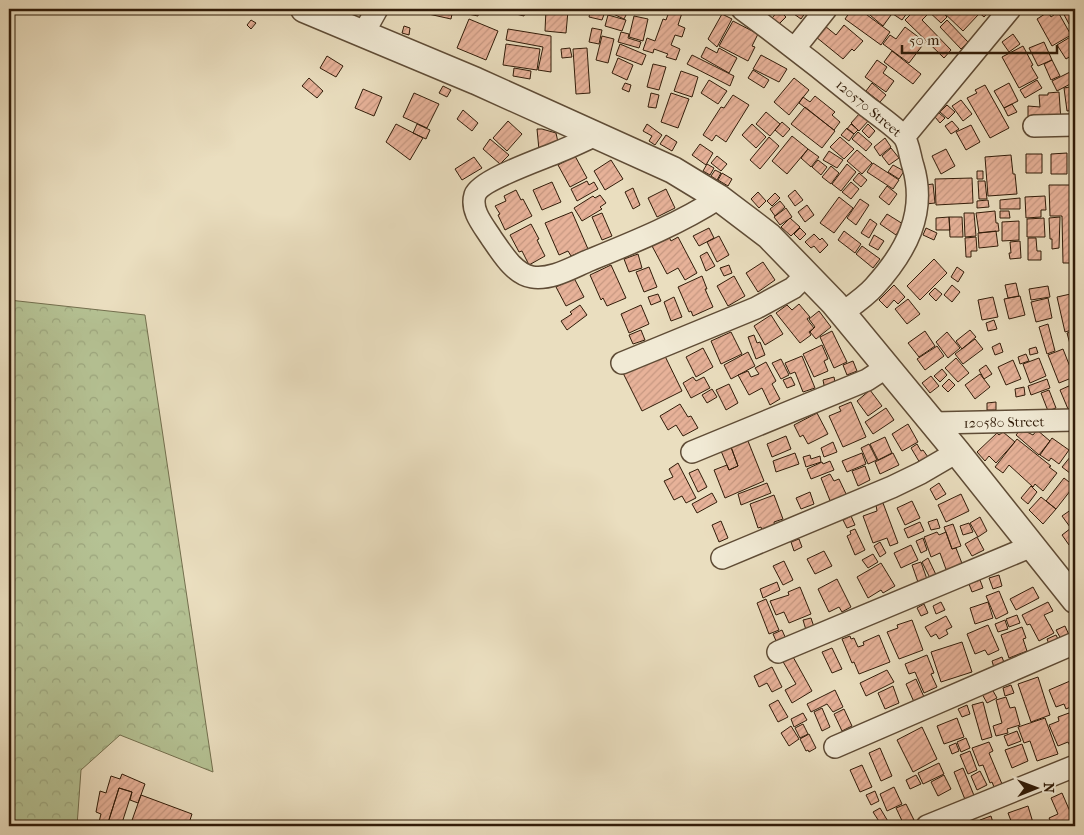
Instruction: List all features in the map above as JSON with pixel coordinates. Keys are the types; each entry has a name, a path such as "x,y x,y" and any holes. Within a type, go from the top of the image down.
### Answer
{"street":[{"path":"304,9 476,81 673,170 719,198 769,236 842,313 934,423 1075,600"},
{"path":"363,34 377,9"},
{"name":"120570 Street","path":"742,9 795,48 904,137 915,173 917,188 918,203 914,223 900,254 886,273 873,288 842,313"},
{"path":"795,48 826,9"},
{"path":"904,137 1010,9"},
{"path":"1034,126 1075,125"},
{"path":"596,135 497,177 475,193 474,204 477,217 506,259 519,271 532,277 551,276 694,214 719,198"},
{"path":"622,363 756,308 793,288 806,275"},
{"path":"692,452 866,380 887,367"},
{"name":"120580 Street","path":"934,423 1075,420"},
{"path":"722,558 892,487 957,452"},
{"path":"778,652 1032,546"},
{"path":"835,747 1075,643"},
{"path":"927,826 1075,766"}],"green space":[{"path":"9,300 145,315 213,772 120,735 81,770 77,826 9,826"}],"building":[{"path":"425,9 453,9 451,19 424,13"},
{"path":"469,9 479,9 478,16 468,14"},
{"path":"513,9 526,9 524,16 512,13"},
{"path":"546,9 568,11 566,33 545,31"},
{"path":"591,9 606,9 602,20 589,17"},
{"path":"613,9 629,9 624,19 611,13"},
{"path":"670,9 682,13 678,25 685,28 682,37 675,35 671,45 680,49 676,60 666,57 668,54 654,49 653,53 643,50 647,38 655,41 663,19 666,20"},
{"path":"787,9 808,9 801,19"},
{"path":"852,9 859,9 890,32 881,45 845,19"},
{"path":"865,9 883,9 891,15 883,26"},
{"path":"892,9 910,9 902,20 890,12"},
{"path":"916,9 921,9 927,15 922,20 951,50 944,58 905,20"},
{"path":"926,9 939,9 947,17 941,23"},
{"path":"940,9 972,9 978,15 963,31"},
{"path":"975,9 991,9 984,17"},
{"path":"1061,9 1075,9 1075,20 1069,24"},
{"path":"779,10 786,17 779,24 772,18"},
{"path":"1048,12 1051,17 1058,12 1071,35 1052,46 1037,19"},
{"path":"722,14 732,19 717,47 708,39"},
{"path":"608,15 626,20 622,31 605,26"},
{"path":"634,16 648,19 643,41 629,37"},
{"path":"469,19 498,31 486,60 457,48"},
{"path":"251,20 256,23 251,29 247,25"},
{"path":"947,20 968,42 961,49 940,27"},
{"path":"733,21 758,34 752,46 755,47 748,61 719,46"},
{"path":"844,25 863,41 843,59 816,37 825,26 836,35"},
{"path":"404,26 410,28 409,35 402,33"},
{"path":"905,27 925,42 909,63 883,44 890,35 896,39"},
{"path":"592,28 602,30 599,44 589,42"},
{"path":"508,29 551,36 551,72 538,70 543,47 506,40"},
{"path":"621,32 629,34 628,38 641,42 639,48 618,42"},
{"path":"1013,34 1020,44 1009,52 1002,42"},
{"path":"602,36 614,39 608,63 596,60"},
{"path":"1072,36 1075,41 1075,49 1069,53 1071,56 1066,59 1057,45"},
{"path":"1044,42 1052,60 1038,66 1029,48"},
{"path":"506,44 540,49 537,70 503,65"},
{"path":"620,44 646,55 642,65 616,55"},
{"path":"1023,46 1038,78 1019,88 1002,57"},
{"path":"706,47 717,53 719,48 737,58 729,73 701,57"},
{"path":"570,48 572,57 562,58 561,49"},
{"path":"587,48 590,93 576,94 573,49"},
{"path":"892,51 921,74 913,84 884,62"},
{"path":"692,55 734,76 730,86 687,64"},
{"path":"761,55 787,69 779,82 753,69"},
{"path":"327,56 343,66 336,77 320,68"},
{"path":"618,58 633,65 627,80 612,73"},
{"path":"877,60 887,67 883,73 894,81 886,92 865,77"},
{"path":"1052,60 1060,76 1051,80 1044,64"},
{"path":"653,64 666,67 659,90 647,87"},
{"path":"514,68 531,71 530,79 513,76"},
{"path":"753,70 769,80 764,88 748,78"},
{"path":"681,71 698,77 692,97 674,91"},
{"path":"1070,72 1074,82 1057,91 1052,81"},
{"path":"309,78 323,91 317,98 302,86"},
{"path":"794,78 809,90 789,115 774,102"},
{"path":"709,80 727,91 718,104 701,93"},
{"path":"1037,80 1042,88 1025,98 1020,90"},
{"path":"625,83 631,85 629,92 622,89"},
{"path":"872,83 886,95 880,102 866,91"},
{"path":"1009,83 1018,101 1004,108 994,91"},
{"path":"985,85 1009,128 990,138 967,98 977,93 975,90"},
{"path":"443,86 451,90 447,97 439,93"},
{"path":"1075,86 1075,110 1067,111 1064,88"},
{"path":"363,89 382,97 374,116 355,108"},
{"path":"1059,92 1061,121 1028,117 1028,106 1040,107 1039,95"},
{"path":"414,93 439,104 427,128 403,117"},
{"path":"651,93 659,95 656,108 648,107"},
{"path":"671,93 689,99 678,128 661,122"},
{"path":"733,95 749,105 726,142 716,135 712,141 703,135 721,107 724,108"},
{"path":"815,96 835,112 832,115 840,122 834,130 799,103 803,97 810,102"},
{"path":"961,100 972,114 963,121 952,106"},
{"path":"1012,104 1017,112 1008,116 1004,108"},
{"path":"947,105 955,112 948,119 940,112"},
{"path":"805,107 835,131 822,148 791,124"},
{"path":"463,110 478,123 472,131 457,119"},
{"path":"766,112 780,124 770,136 756,124"},
{"path":"860,113 870,119 859,131 851,123"},
{"path":"939,113 945,118 940,123 935,117"},
{"path":"508,121 522,134 507,151 493,138"},
{"path":"952,121 959,129 951,134 945,126"},
{"path":"782,122 790,129 783,137 775,130"},
{"path":"396,124 423,138 410,160 386,142"},
{"path":"417,124 430,130 426,139 413,133"},
{"path":"647,124 662,135 655,145 649,141 652,136 643,131"},
{"path":"752,124 766,137 756,148 742,135"},
{"path":"851,124 858,130 854,134 847,129"},
{"path":"868,124 875,131 869,138 862,131"},
{"path":"971,125 980,142 966,150 956,132"},
{"path":"847,128 854,134 849,141 841,135"},
{"path":"537,129 556,133 559,147 539,150"},
{"path":"858,132 872,144 866,151 852,139"},
{"path":"666,135 677,142 672,151 660,144"},
{"path":"792,136 808,149 787,174 772,161"},
{"path":"769,137 779,146 760,169 750,160"},
{"path":"840,137 854,149 844,159 830,147"},
{"path":"885,138 891,147 880,156 874,147"},
{"path":"490,139 509,155 500,164 483,149"},
{"path":"700,144 713,153 706,165 692,155"},
{"path":"891,148 899,158 889,165 882,156"},
{"path":"808,149 819,157 811,167 801,158"},
{"path":"946,149 955,166 941,174 932,156"},
{"path":"857,150 872,163 862,174 847,161"},
{"path":"829,151 843,160 837,168 823,160"},
{"path":"1067,153 1067,174 1051,174 1051,154"},
{"path":"1026,154 1042,154 1042,173 1026,173"},
{"path":"1011,155 1017,194 988,196 985,157"},
{"path":"575,156 587,178 570,187 558,165"},
{"path":"717,156 727,164 721,171 711,163"},
{"path":"474,157 482,168 462,180 455,169"},
{"path":"611,160 623,179 605,190 594,171"},
{"path":"818,160 827,167 821,175 812,167"},
{"path":"873,163 899,180 893,189 867,172"},
{"path":"707,164 714,168 710,175 703,171"},
{"path":"847,164 856,172 841,191 832,184"},
{"path":"893,165 904,171 899,179 888,172"},
{"path":"831,166 839,173 831,184 822,177"},
{"path":"715,170 721,173 717,180 711,176"},
{"path":"977,171 983,171 983,179 977,179"},
{"path":"722,173 732,179 728,186 718,180"},
{"path":"859,173 867,180 861,187 853,180"},
{"path":"972,178 973,203 936,205 935,179"},
{"path":"587,181 589,185 594,182 598,189 577,201 571,189"},
{"path":"978,181 985,181 987,199 979,199"},
{"path":"552,182 561,202 542,210 533,190"},
{"path":"851,182 859,189 851,199 842,192"},
{"path":"933,184 935,203 926,204 925,185"},
{"path":"1049,185 1070,185 1070,196 1074,196 1074,263 1063,263 1062,216 1050,216"},
{"path":"887,186 897,194 889,205 879,197"},
{"path":"633,188 640,205 633,209 625,192"},
{"path":"666,189 675,208 657,217 648,198"},
{"path":"516,190 532,216 505,230 498,215 500,214 495,206 506,201 504,196"},
{"path":"795,190 803,200 795,206 788,196"},
{"path":"758,192 766,201 759,208 751,199"},
{"path":"775,193 780,198 772,206 767,201"},
{"path":"600,195 606,203 600,207 602,209 582,221 574,208 593,196 595,198"},
{"path":"1045,196 1046,210 1041,210 1041,217 1026,218 1025,197"},
{"path":"839,197 853,208 834,233 820,223"},
{"path":"1020,198 1020,209 1000,209 1000,200"},
{"path":"860,199 869,205 856,225 847,218"},
{"path":"988,200 989,207 977,208 977,201"},
{"path":"780,201 785,207 775,216 770,209"},
{"path":"807,205 814,215 805,222 798,212"},
{"path":"786,208 792,217 780,225 774,217"},
{"path":"995,211 999,231 979,233 976,213"},
{"path":"1000,211 1009,211 1010,218 1000,218"},
{"path":"572,212 588,249 571,256 568,251 559,255 545,223"},
{"path":"602,213 612,236 602,240 592,217"},
{"path":"964,213 974,213 976,236 965,237"},
{"path":"887,214 903,224 896,235 880,224"},
{"path":"949,217 950,230 936,230 936,218"},
{"path":"949,217 962,217 963,237 950,237"},
{"path":"1060,217 1059,248 1052,249 1049,218"},
{"path":"790,218 800,227 791,236 781,227"},
{"path":"1044,218 1045,237 1027,237 1027,219"},
{"path":"870,219 877,224 869,238 861,233"},
{"path":"1019,221 1019,240 1002,241 1002,222"},
{"path":"531,224 545,256 529,265 522,251 519,252 510,235"},
{"path":"709,228 714,238 699,246 693,236"},
{"path":"800,228 806,234 800,240 794,234"},
{"path":"926,228 937,233 934,240 923,235"},
{"path":"844,231 861,244 855,253 838,240"},
{"path":"996,231 998,246 979,248 978,233"},
{"path":"814,234 820,240 822,238 828,245 820,253 814,246 811,248 805,242"},
{"path":"874,235 884,241 878,250 869,245"},
{"path":"719,236 729,255 717,262 707,242"},
{"path":"669,237 671,241 678,237 697,273 685,280 678,268 667,274 652,246"},
{"path":"976,237 977,251 971,251 971,257 966,257 965,238"},
{"path":"1028,238 1036,238 1037,251 1041,251 1041,260 1028,260"},
{"path":"1020,241 1021,258 1010,259 1010,242"},
{"path":"862,246 880,259 873,268 856,254"},
{"path":"707,252 715,266 706,271 700,256"},
{"path":"638,254 642,268 629,272 624,259"},
{"path":"934,259 947,273 920,300 907,286"},
{"path":"763,262 775,280 758,292 746,273"},
{"path":"611,265 626,298 607,306 603,298 601,300 590,275"},
{"path":"729,265 732,273 724,276 720,268"},
{"path":"649,267 657,287 644,292 636,272"},
{"path":"957,267 964,272 958,282 951,277"},
{"path":"702,276 707,289 705,289 713,307 693,316 691,311 689,312 678,287"},
{"path":"734,276 745,296 728,306 717,286"},
{"path":"574,278 584,297 566,306 556,287"},
{"path":"1016,283 1019,296 1008,298 1005,285"},
{"path":"894,285 905,297 898,304 894,300 887,308 879,300"},
{"path":"952,285 960,292 952,302 944,295"},
{"path":"1048,286 1050,297 1031,300 1029,289"},
{"path":"935,288 942,294 936,301 929,294"},
{"path":"1075,293 1075,329 1065,332 1057,297"},
{"path":"658,294 661,301 651,305 648,297"},
{"path":"1020,296 1025,315 1009,319 1004,299"},
{"path":"674,297 682,317 671,321 664,302"},
{"path":"993,297 998,317 982,320 978,300"},
{"path":"1048,298 1052,318 1036,322 1031,302"},
{"path":"908,299 920,314 907,324 895,309"},
{"path":"799,304 810,317 807,319 814,328 809,332 811,335 800,343 776,313 787,305 792,310"},
{"path":"580,305 587,315 567,330 561,321 572,314 570,312"},
{"path":"641,305 649,324 629,333 621,314"},
{"path":"819,311 831,327 816,339 810,332 815,327 809,319"},
{"path":"771,315 783,334 765,345 754,326"},
{"path":"994,320 997,329 988,331 986,323"},
{"path":"1048,324 1055,351 1047,354 1039,327"},
{"path":"641,330 645,340 633,344 629,335"},
{"path":"970,330 976,337 962,349 956,341"},
{"path":"832,331 847,362 834,368 820,337"},
{"path":"925,331 935,346 919,357 908,343"},
{"path":"1075,331 1075,342 1070,344 1067,333"},
{"path":"731,332 742,354 721,364 711,341"},
{"path":"947,332 960,348 948,358 936,342"},
{"path":"754,335 757,343 760,342 765,355 756,359 748,337"},
{"path":"975,339 983,349 963,364 955,354"},
{"path":"1000,343 1003,352 995,355 992,347"},
{"path":"822,345 828,359 824,361 828,371 814,377 803,354"},
{"path":"937,346 944,356 925,370 917,359"},
{"path":"1036,347 1038,353 1030,355 1029,349"},
{"path":"703,348 713,367 696,377 686,357"},
{"path":"1063,349 1074,377 1059,383 1048,355"},
{"path":"663,352 682,391 642,411 622,371"},
{"path":"748,352 755,366 731,379 724,365"},
{"path":"1026,354 1029,361 1020,364 1018,357"},
{"path":"802,356 815,388 803,392 795,372 790,374 785,363"},
{"path":"956,358 969,373 958,382 945,368"},
{"path":"1039,358 1046,376 1030,383 1023,364"},
{"path":"781,359 789,375 781,379 772,363"},
{"path":"1013,360 1021,379 1006,385 998,367"},
{"path":"853,361 857,371 847,375 843,365"},
{"path":"766,362 776,381 772,384 780,399 770,405 762,388 749,395 738,375 748,371 751,377 759,374 755,368"},
{"path":"986,365 992,374 984,379 979,370"},
{"path":"942,369 947,375 940,382 934,376"},
{"path":"980,374 990,387 975,399 965,385"},
{"path":"931,376 939,386 930,393 922,383"},
{"path":"693,377 696,381 704,377 710,388 691,398 683,383"},
{"path":"791,377 795,385 787,388 783,380"},
{"path":"834,377 836,387 825,390 823,380"},
{"path":"949,379 955,385 948,392 942,386"},
{"path":"1047,379 1050,388 1031,395 1028,386"},
{"path":"729,384 738,403 726,410 716,390"},
{"path":"1071,385 1075,395 1075,406 1068,409 1060,390"},
{"path":"1024,387 1025,395 1016,397 1015,389"},
{"path":"712,389 717,397 707,403 702,395"},
{"path":"870,390 882,406 868,416 857,401"},
{"path":"1049,390 1056,408 1048,411 1041,393"},
{"path":"851,402 866,437 843,447 829,416 841,411 839,407"},
{"path":"996,402 996,410 987,410 987,403"},
{"path":"680,404 688,417 691,416 698,428 683,436 676,425 668,430 660,416"},
{"path":"886,408 894,420 873,434 865,422"},
{"path":"817,413 828,434 808,444 803,435 800,437 794,425"},
{"path":"908,424 918,442 902,451 892,434"},
{"path":"1021,429 1033,435 1037,430 1050,441 1039,455 1016,435"},
{"path":"1003,432 1015,442 996,463 989,456 985,461 977,452 997,433 999,435"},
{"path":"786,436 791,449 772,457 767,444"},
{"path":"885,437 892,453 878,460 870,444"},
{"path":"1052,438 1069,450 1059,464 1051,458 1049,461 1040,455"},
{"path":"1017,439 1057,473 1043,491 1035,484 1033,487 1009,465 1003,473 995,467"},
{"path":"748,441 764,481 725,498 714,470 727,465 729,470 738,466 731,447"},
{"path":"833,442 837,452 824,457 821,448"},
{"path":"869,444 877,460 868,464 861,448"},
{"path":"917,444 928,457 920,463 911,448"},
{"path":"731,447 738,466 729,470 721,451"},
{"path":"1075,451 1075,477 1062,467"},
{"path":"795,453 799,464 776,472 773,461"},
{"path":"862,453 866,464 847,472 842,461"},
{"path":"893,453 899,465 880,474 875,462"},
{"path":"810,455 811,459 820,456 821,462 806,467 803,457"},
{"path":"830,461 834,470 811,479 807,469 822,462 823,464"},
{"path":"678,463 696,498 686,503 682,496 674,500 664,481 673,477 669,469"},
{"path":"865,466 870,480 858,486 852,471"},
{"path":"698,469 707,487 698,492 689,473"},
{"path":"830,474 834,481 839,479 847,496 831,503 821,478"},
{"path":"1064,478 1074,486 1056,509 1046,501"},
{"path":"767,483 771,493 741,505 738,494"},
{"path":"939,483 946,494 936,500 930,489"},
{"path":"1031,486 1037,492 1028,504 1021,498"},
{"path":"810,492 814,504 801,509 796,498"},
{"path":"712,493 717,502 697,513 692,504"},
{"path":"961,494 969,511 946,522 938,505"},
{"path":"774,495 783,519 774,522 775,526 762,531 761,527 758,528 750,504"},
{"path":"1041,497 1056,509 1043,524 1029,510"},
{"path":"912,501 920,518 905,525 897,508"},
{"path":"883,503 898,543 890,546 887,538 873,543 863,516 877,511 876,505"},
{"path":"1075,507 1075,524 1070,527 1062,516"},
{"path":"851,516 855,525 847,528 843,520"},
{"path":"980,517 987,531 978,537 970,523"},
{"path":"937,519 940,528 931,530 928,522"},
{"path":"721,521 728,538 719,542 712,525"},
{"path":"920,522 924,531 908,538 904,529"},
{"path":"969,523 973,532 963,535 960,526"},
{"path":"953,524 961,546 952,549 944,527"},
{"path":"1075,525 1075,540 1069,545 1062,535"},
{"path":"855,529 865,550 855,555 847,536 851,534 850,531"},
{"path":"937,532 939,535 946,532 952,549 956,548 963,566 947,572 940,553 931,557 924,537"},
{"path":"977,537 984,550 972,556 965,544"},
{"path":"923,538 927,550 921,553 916,541"},
{"path":"799,539 802,547 794,551 791,542"},
{"path":"880,542 886,553 880,557 874,546"},
{"path":"911,545 918,560 901,568 894,553"},
{"path":"824,551 832,566 815,574 807,559"},
{"path":"873,554 878,562 868,568 862,560"},
{"path":"928,558 939,581 933,584 922,562"},
{"path":"784,561 793,580 783,585 773,566"},
{"path":"921,562 929,585 920,588 912,565"},
{"path":"881,563 895,586 883,593 881,590 868,598 857,577"},
{"path":"999,575 1002,586 993,589 989,578"},
{"path":"837,579 851,607 842,612 839,607 829,612 818,589"},
{"path":"980,580 983,588 972,592 969,584"},
{"path":"777,582 780,590 763,598 760,589"},
{"path":"800,587 811,614 789,623 784,612 776,615 770,601 789,595 788,592"},
{"path":"1033,587 1039,598 1016,610 1010,599"},
{"path":"999,591 1008,613 996,619 986,596"},
{"path":"766,599 779,630 769,634 757,603"},
{"path":"941,602 945,610 936,614 933,606"},
{"path":"988,602 993,618 975,624 970,608"},
{"path":"1048,602 1053,611 1044,615 1054,633 1039,641 1030,624 1027,625 1022,615"},
{"path":"924,604 928,613 921,616 917,608"},
{"path":"1017,615 1020,623 1009,627 1006,619"},
{"path":"946,616 952,627 946,630 948,634 939,639 936,634 931,637 925,627"},
{"path":"811,618 814,627 806,630 803,620"},
{"path":"912,620 923,650 899,659 887,632 898,628 897,625"},
{"path":"1005,620 1008,629 998,632 995,624"},
{"path":"988,625 999,650 988,655 985,650 975,654 967,634"},
{"path":"1065,626 1069,635 1061,639 1056,630"},
{"path":"1022,627 1026,638 1023,639 1027,651 1009,658 1001,635"},
{"path":"782,630 786,639 777,643 773,634"},
{"path":"879,635 890,662 859,674 842,639 850,636 851,639 854,638 858,647 864,645 863,642"},
{"path":"1056,635 1060,643 1050,647 1047,639"},
{"path":"962,642 972,672 941,682 931,652"},
{"path":"832,648 842,669 832,673 822,652"},
{"path":"792,655 812,691 792,703 785,690 796,684 782,660"},
{"path":"927,655 934,673 931,674 937,687 924,693 915,672 909,674 905,664"},
{"path":"1002,657 1006,668 995,671 992,661"},
{"path":"772,667 782,687 772,692 767,683 759,687 754,676"},
{"path":"887,670 894,682 866,696 860,683"},
{"path":"1038,677 1050,715 1031,722 1018,684"},
{"path":"916,679 924,697 914,702 906,684"},
{"path":"1070,681 1075,693 1075,705 1066,709 1064,704 1056,707 1049,690"},
{"path":"1011,685 1014,693 1005,696 1003,688"},
{"path":"893,686 899,703 885,709 878,693"},
{"path":"992,689 997,698 987,703 982,694"},
{"path":"835,690 843,707 833,712 827,704 811,712 807,704"},
{"path":"1006,697 1010,708 1015,707 1020,725 1007,729 1008,733 996,736 993,726 1002,723 996,700"},
{"path":"778,700 788,717 778,722 769,705"},
{"path":"983,702 992,737 982,740 972,705"},
{"path":"967,705 970,714 962,717 958,709"},
{"path":"822,708 830,727 822,731 814,712"},
{"path":"844,709 852,726 842,731 834,714"},
{"path":"803,713 807,720 794,727 791,719"},
{"path":"1069,713 1075,730 1075,749 1072,750 1068,742 1058,746 1049,725 1059,721 1058,717"},
{"path":"957,718 964,737 944,744 937,726"},
{"path":"1045,718 1058,754 1037,761 1030,741 1024,743 1018,727"},
{"path":"803,724 808,734 800,738 795,728"},
{"path":"791,726 799,739 789,746 781,733"},
{"path":"922,727 937,759 913,772 897,740"},
{"path":"1017,731 1021,741 1008,746 1004,736"},
{"path":"809,734 816,748 809,752 808,750 806,751 800,739"},
{"path":"966,738 970,748 961,752 957,742"},
{"path":"989,742 993,751 989,753 1002,784 994,787 992,782 990,783 983,765 979,766 972,748"},
{"path":"956,743 959,751 952,754 949,746"},
{"path":"1022,744 1028,761 1012,768 1005,750"},
{"path":"880,748 892,776 881,781 869,753"},
{"path":"970,751 977,770 968,774 960,755"},
{"path":"939,763 944,774 923,784 918,773"},
{"path":"862,765 872,787 860,792 850,770"},
{"path":"963,768 975,798 966,802 954,772"},
{"path":"980,771 987,785 977,790 971,776"},
{"path":"122,774 145,784 138,803 130,800 132,792 119,788 107,826 98,826 101,814 96,812 100,791 106,793 111,776 120,779"},
{"path":"916,775 921,784 910,789 906,780"},
{"path":"944,775 951,789 938,796 931,782"},
{"path":"894,787 902,804 887,811 880,794"},
{"path":"119,788 132,792 121,826 107,826"},
{"path":"875,791 879,801 871,805 866,795"},
{"path":"1075,791 1075,806 1070,793"},
{"path":"1062,793 1075,823 1068,826 1053,826 1049,818 1058,814 1051,798"},
{"path":"141,795 192,814 188,826 130,826"},
{"path":"906,804 914,820 904,825 896,808"},
{"path":"1028,806 1034,826 1013,826 1008,813"},
{"path":"880,808 889,823 884,826 882,826 873,812"},
{"path":"991,816 994,826 982,826 980,820"}]}
